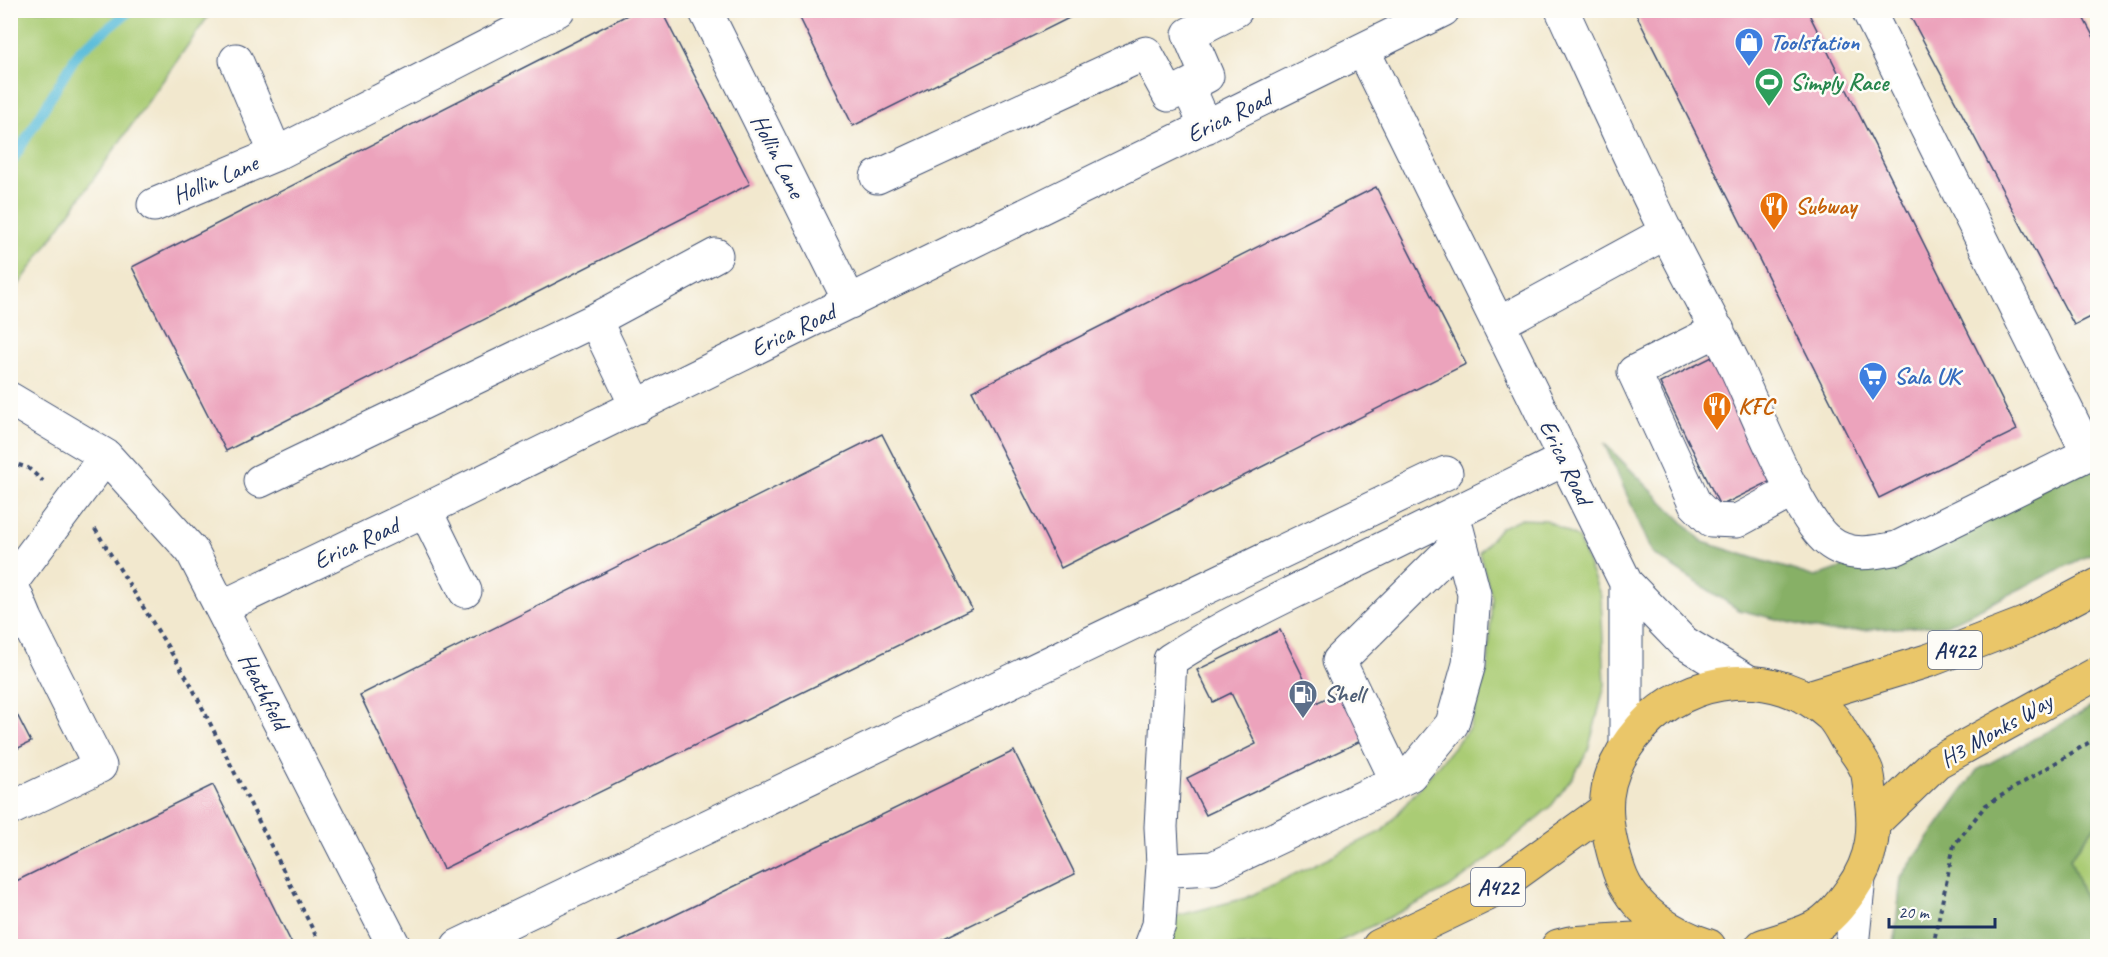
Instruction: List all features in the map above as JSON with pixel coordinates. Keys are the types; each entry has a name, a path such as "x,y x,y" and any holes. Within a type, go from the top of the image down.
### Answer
{"main road":[{"name":"A422","path":"1805,698 1930,660 2026,624 2097,585"},
{"name":"H3 Monks Way","path":"1875,822 1937,762 2097,673"},
{"path":"1695,941 1646,912 1622,881 1607,836 1606,809 1610,783 1626,745 1657,710 1686,693 1733,682 1749,682 1774,685 1805,698 1832,717 1867,770 1875,822 1872,846 1859,878 1837,909 1815,927 1762,946"},
{"name":"A422","path":"1379,946 1488,894 1606,809"},
{"path":"1558,946 1570,943 1695,941"}],"street":[{"name":"Hollin Lane","path":"154,205 276,154 558,10"},
{"name":"Hollin Lane","path":"705,10 850,302"},
{"path":"877,177 1146,53 1168,96 1207,76 1189,34 1236,10"},
{"name":"Erica Road","path":"222,608 637,407 1443,10"},
{"path":"1562,10 1666,232 1718,330 1794,490 1815,526 1828,541 1848,552 1870,554 1898,548 2093,451 1868,10"},
{"name":"Erica Road","path":"1363,50 1626,583 1683,642 1749,682"},
{"name":"Hollin Lane","path":"236,60 276,154"},
{"path":"1188,86 1206,128"},
{"path":"1498,324 1666,232"},
{"path":"260,481 595,320 716,255"},
{"path":"595,320 637,407"},
{"path":"1718,330 1634,372 1695,504 1711,520 1737,521 1794,490"},
{"name":"Heathfield","path":"10,399 106,456 192,551 394,946"},
{"path":"10,809 100,766 26,619 11,583 106,456"},
{"path":"1151,946 1159,925 1163,864 1161,827 1170,660 1214,632 1457,527 1565,459"},
{"path":"458,946 1446,473"},
{"path":"425,510 465,591"},
{"path":"1163,864 1174,870 1213,868 1410,775 1452,724 1469,664 1474,594 1457,527"},
{"path":"1396,781 1339,661 1457,527"},
{"name":"Erica Road","path":"1626,583 1626,745"},
{"path":"1852,946 1859,878"}],"path":[{"path":"10,462 28,468 92,525 190,683 321,946"},
{"path":"1933,946 1954,845 1986,805 2097,737"}],"green space":[{"path":"10,11 212,11 11,296"},
{"path":"1604,443 1703,542 1815,577 1897,548 2097,449 2097,551 1947,625 1829,632 1739,610 1653,554"},
{"path":"1519,519 1546,520 1578,538 1601,597 1605,685 1588,751 1552,805 1500,850 1449,888 1331,946 1165,946 1172,917 1246,898 1384,830 1470,727 1488,667 1492,597 1479,553 1500,528"},
{"path":"2097,704 2097,824 2070,858 2097,934 2097,946 1894,946 1901,877 1977,770"},
{"path":"2097,824 2097,934 2070,858"}],"building":[{"path":"637,10 661,10 750,184 226,451 132,267"},
{"path":"796,10 1085,10 853,126"},
{"path":"1634,10 1807,10 2017,430 1879,498"},
{"path":"1907,10 2079,10 2098,45 2098,313 2074,325"},
{"path":"1376,187 1466,364 1061,568 972,391"},
{"name":"KFC","path":"1714,356 1775,479 1720,506 1660,383"},
{"path":"882,434 972,609 443,869 360,695"},
{"name":"Shell","path":"1280,630 1316,703 1345,689 1369,737 1206,815 1187,778 1256,744 1231,693 1213,702 1197,670"},
{"path":"10,701 31,742 10,752"},
{"path":"1014,751 1075,874 928,946 611,946"},
{"path":"213,785 293,946 10,946 10,884"}],"waterway":[{"path":"10,165 79,51 131,10"}],"place":[{"name":"Toolstation","path":"1749,68"},
{"name":"Simply Race","path":"1769,108"},
{"name":"Subway","path":"1774,232"},
{"name":"Sala UK","path":"1873,402"},
{"name":"KFC","path":"1717,432"},
{"name":"Shell","path":"1303,720"}]}
